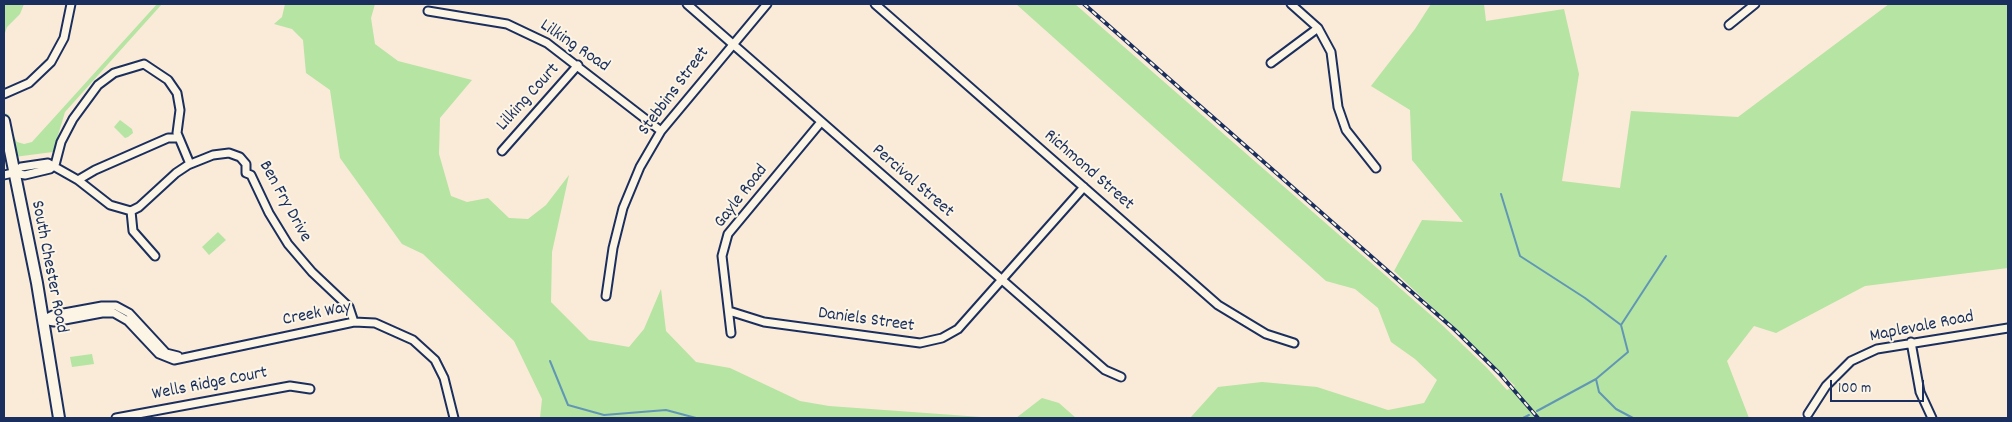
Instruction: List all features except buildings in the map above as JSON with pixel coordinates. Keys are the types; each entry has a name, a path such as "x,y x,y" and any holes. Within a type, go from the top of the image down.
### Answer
{"street":[{"path":"4,94 29,83 51,62 64,38 71,4"},
{"name":"Percival Street","path":"687,4 1001,281 1105,370 1121,377"},
{"name":"Stebbins Street","path":"606,296 613,248 623,208 640,167 661,130 732,43 767,4"},
{"name":"Richmond Street","path":"875,4 1218,305 1266,334 1294,343"},
{"path":"1291,4 1318,28 1331,52 1338,107 1346,130 1376,168"},
{"path":"1730,25 1755,4"},
{"name":"Lilking Road","path":"428,11 507,24 547,43 661,130"},
{"path":"1271,63 1318,28"},
{"path":"8,174 21,167 48,163 55,165 78,180 110,205 131,211 139,207 176,173 190,164 178,138 180,104 173,86 144,64 125,68 114,73 98,85 73,119 62,142 55,165"},
{"name":"Lilking Court","path":"502,151 578,65"},
{"name":"South Chester Road","path":"4,122 8,174 43,320 59,418"},
{"name":"Gayle Road","path":"731,333 722,256 728,234 821,122"},
{"path":"78,180 95,170 168,138 178,138"},
{"name":"Ben Fry Drive","path":"190,164 213,155 229,153 240,157 246,164 246,173 252,175 269,213 288,244 312,272 349,307 354,322"},
{"name":"Daniels Street","path":"728,311 764,322 920,343 942,338 958,329 1084,187"},
{"path":"131,211 133,231 155,256"},
{"name":"Creek Way","path":"43,320 53,315 102,306 116,306 129,313 166,353 176,356 194,355 354,322 375,323 387,326 413,340 427,351 444,378 454,418"},
{"name":"Maplevale Road","path":"1808,414 1826,386 1851,361 1877,348 2008,328"},
{"path":"1911,342 1920,392 1932,418"},
{"name":"Wells Ridge Court","path":"116,418 290,386 310,389"}],"green space":[{"path":"4,4 24,4 20,14 7,27 4,36"},
{"path":"157,4 162,4 65,112 53,152 14,157 5,113 9,115 13,135 17,142 24,144 32,142"},
{"path":"285,4 375,4 371,18 375,44 398,61 472,80 440,118 439,154 451,196 467,202 488,198 509,218 528,219 546,205 569,175 552,252 551,302 589,340 629,347 644,329 661,289 666,331 696,362 730,368 800,401 829,406 995,418 540,418 542,399 514,341 423,254 402,244 340,158 330,90 306,73 303,40 292,29 274,24 282,17"},
{"path":"1016,4 1075,4 1441,324 1507,390 1515,386 1394,271 1422,220 1463,222 1412,160 1410,110 1371,86 1415,29 1431,4 1484,4 1486,21 1564,9 1579,74 1562,181 1620,188 1631,111 1738,117 1889,4 2008,4 2008,268 1865,286 1776,333 1754,326 1727,361 1749,418 1186,418 1191,417 1218,387 1262,382 1317,387 1388,410 1424,403 1437,380 1415,359 1391,342 1378,308 1355,289 1326,281"},
{"path":"120,120 132,129 133,133 128,137 125,138 114,127"},
{"path":"218,232 226,240 209,255 202,247"},
{"path":"92,354 94,364 72,367 70,357"},
{"path":"1042,398 1059,403 1076,418 1016,418"}],"waterway":[{"path":"1501,194 1520,256 1585,298 1621,325"},
{"path":"1537,411 1596,379 1628,352 1621,325 1666,256"},
{"path":"550,361 568,405 604,415 666,410 696,418"},
{"path":"1596,379 1599,392 1616,409 1633,418"},
{"path":"1523,418 1529,415"}],"railway":[{"path":"1084,4 1455,330 1500,374 1538,418"}]}
